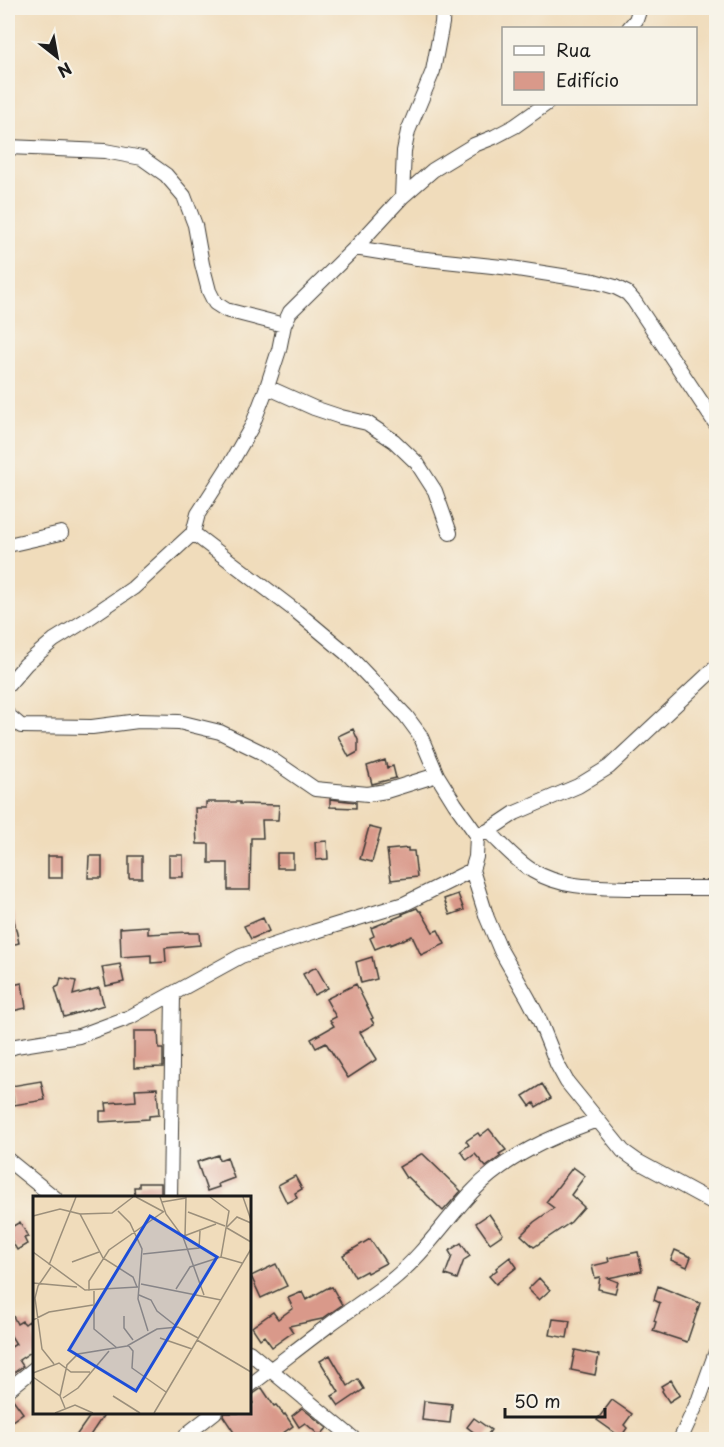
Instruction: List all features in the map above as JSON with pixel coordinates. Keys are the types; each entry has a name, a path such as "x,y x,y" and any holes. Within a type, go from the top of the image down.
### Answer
{"street":[{"path":"402,197 404,151 408,131 433,71 443,8"},
{"path":"629,27 636,20 640,8"},
{"path":"8,685 26,664 54,640 133,588 193,533 198,514 252,426 267,387 284,325 290,312 355,248 402,197 433,170 474,145 515,126 545,105"},
{"path":"8,147 105,151 142,158 166,175 184,196 195,225 202,264 209,291 215,303 226,310 284,325"},
{"path":"355,248 417,258 511,268 594,281 615,287 627,293 633,301 717,424"},
{"path":"267,387 314,408 367,423 394,441 417,463 435,491 450,533"},
{"path":"8,545 61,533"},
{"path":"193,533 297,612 346,653 406,716 420,735 437,775 454,804 483,833 531,870 551,880 570,885 717,888"},
{"path":"717,666 609,767 579,786 515,813 483,833 472,870 487,918 501,951 540,1019 557,1064 567,1082 623,1151 637,1161 717,1204"},
{"path":"8,715 21,726 92,727 138,721 180,722 220,732 261,752 315,789 368,794 386,791 437,775"},
{"path":"8,1049 79,1036 130,1017 241,956 404,904 472,870"},
{"path":"170,1196 173,995"},
{"path":"250,1385 328,1325 392,1281 411,1264 472,1191 491,1174 519,1155 565,1131 597,1120"},
{"path":"8,1160 53,1196"},
{"path":"680,1440 717,1352"},
{"path":"250,1353 355,1440"},
{"path":"8,1390 33,1370"},
{"path":"184,1440 187,1434 214,1414"}],"building":[{"path":"353,729 358,740 358,752 349,757 338,736"},
{"path":"385,760 387,768 393,766 396,778 372,784 367,766"},
{"path":"330,799 356,802 356,808 330,807"},
{"path":"206,802 279,805 278,820 262,820 263,838 251,838 250,890 228,890 228,863 209,863 209,844 197,844 195,808 206,808"},
{"path":"369,827 381,830 372,862 360,859"},
{"path":"327,841 328,859 316,860 315,842"},
{"path":"408,848 408,851 414,851 417,877 391,880 387,850"},
{"path":"277,853 293,853 293,868 277,868"},
{"path":"169,855 183,855 183,877 169,877"},
{"path":"48,856 62,856 62,878 48,878"},
{"path":"89,856 102,856 102,878 88,878"},
{"path":"129,856 142,856 142,878 129,878"},
{"path":"458,894 464,910 450,915 444,899"},
{"path":"417,908 433,932 438,930 445,944 421,955 412,936 375,949 370,938 374,936 371,928"},
{"path":"12,911 19,943 8,946 8,912"},
{"path":"263,918 269,931 251,939 244,926"},
{"path":"148,926 148,934 199,933 200,945 165,948 166,962 151,963 151,955 121,957 120,928"},
{"path":"372,957 377,979 361,983 356,962"},
{"path":"120,964 124,982 106,986 102,967"},
{"path":"316,967 328,988 314,995 303,974"},
{"path":"61,978 76,981 73,995 99,988 104,1005 64,1017 55,988 59,986"},
{"path":"22,983 26,1008 8,1012 8,986"},
{"path":"356,984 374,1024 360,1032 377,1059 348,1078 326,1043 316,1048 311,1039 334,1026 330,1020 336,1017 326,999"},
{"path":"134,1031 158,1031 159,1049 163,1049 163,1067 134,1068"},
{"path":"41,1081 45,1100 14,1105 11,1086"},
{"path":"542,1084 551,1098 536,1107 534,1103 530,1106 523,1096"},
{"path":"157,1088 159,1115 149,1116 149,1119 100,1122 100,1111 107,1111 106,1103 136,1101 135,1089"},
{"path":"489,1129 506,1150 486,1167 475,1154 467,1160 461,1151 469,1145 466,1141 478,1133 480,1136"},
{"path":"421,1154 461,1191 443,1211 408,1177 406,1178 399,1167"},
{"path":"218,1155 219,1160 227,1157 234,1178 207,1191 197,1162"},
{"path":"573,1167 585,1176 571,1195 584,1207 571,1222 534,1247 521,1235 534,1222 554,1208 546,1202"},
{"path":"295,1176 302,1189 295,1193 297,1198 287,1203 278,1185"},
{"path":"139,1183 161,1183 161,1196 135,1196 134,1187 139,1187"},
{"path":"489,1214 503,1234 490,1243 476,1223"},
{"path":"20,1222 28,1237 24,1238 27,1244 17,1250 8,1234 8,1229"},
{"path":"370,1239 386,1263 355,1277 343,1255"},
{"path":"461,1243 470,1256 464,1260 457,1279 445,1275 452,1256 449,1251"},
{"path":"675,1250 691,1257 687,1267 671,1260"},
{"path":"638,1252 642,1271 608,1278 618,1282 615,1293 598,1289 600,1277 595,1278 592,1266 609,1262 608,1258"},
{"path":"510,1257 517,1267 496,1284 489,1276"},
{"path":"276,1264 287,1286 261,1298 251,1276"},
{"path":"539,1278 550,1290 539,1300 528,1289"},
{"path":"658,1286 700,1303 687,1342 653,1331 660,1303 654,1300"},
{"path":"332,1287 342,1305 322,1319 289,1326 293,1332 272,1347 264,1336 260,1339 252,1327 273,1312 278,1319 293,1308 288,1298 302,1292 306,1300"},
{"path":"8,1306 17,1324 22,1321 25,1324 29,1321 33,1328 33,1351 19,1360 23,1366 8,1377 8,1349 16,1344 8,1331"},
{"path":"553,1319 570,1321 567,1338 550,1335"},
{"path":"575,1350 599,1355 595,1375 571,1370"},
{"path":"330,1355 348,1386 358,1379 364,1389 339,1406 332,1396 339,1392 320,1361"},
{"path":"671,1380 680,1395 669,1402 661,1386"},
{"path":"262,1388 274,1406 276,1405 285,1414 293,1426 273,1440 239,1440 223,1416 224,1414 250,1414 250,1405 253,1403 250,1396"},
{"path":"12,1398 23,1413 8,1424 8,1399"},
{"path":"612,1400 632,1414 624,1425 627,1428 621,1437 597,1420"},
{"path":"424,1401 452,1404 450,1423 422,1420"},
{"path":"302,1408 327,1428 320,1436 305,1423 299,1427 292,1416"},
{"path":"91,1414 104,1414 87,1440 73,1440"},
{"path":"474,1418 491,1430 484,1440 467,1427"}]}
